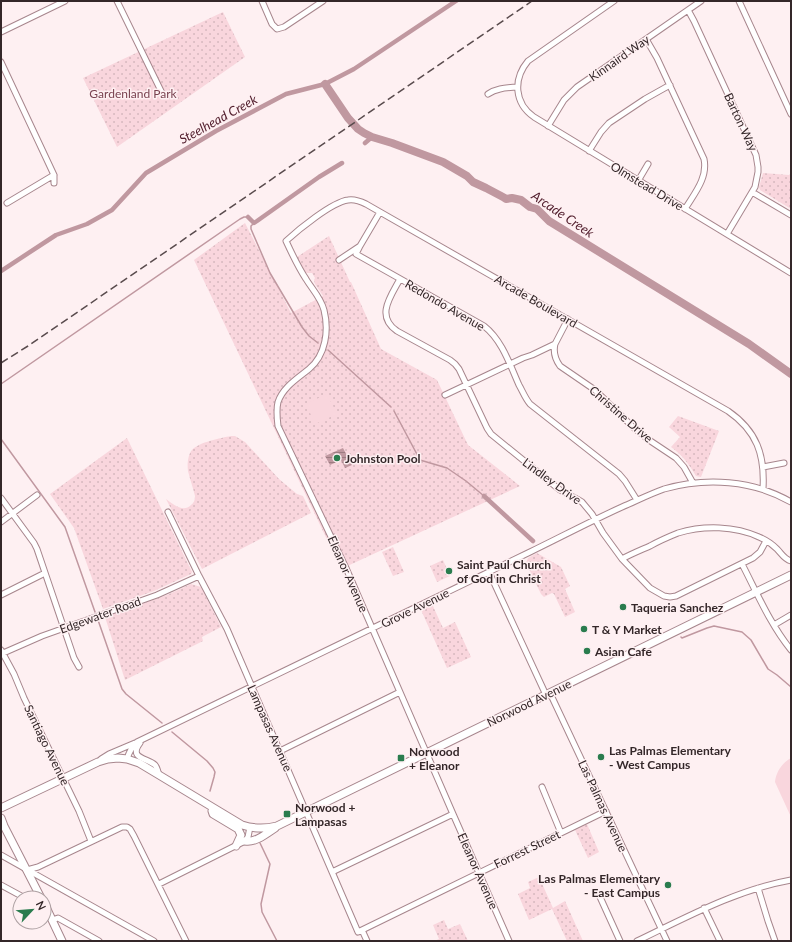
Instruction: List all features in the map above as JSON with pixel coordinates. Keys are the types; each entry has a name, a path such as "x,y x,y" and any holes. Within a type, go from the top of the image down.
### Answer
{"main road":[{"name":"Norwood Avenue","path":"250,827 265,828 277,826 791,575"},
{"name":"Grove Avenue","path":"1,808 94,763 113,758 128,759"},
{"path":"128,759 146,767 242,825 250,827"},
{"path":"209,806 214,814 238,829 241,835 236,846"},
{"path":"1,818 37,890"},
{"path":"245,842 250,842 281,824"},
{"path":"52,920 62,941"}],"street":[{"path":"1,32 66,1"},
{"path":"117,1 163,95"},
{"path":"262,1 272,24 277,29 284,27 323,1"},
{"path":"488,94 500,88 517,87 520,72 528,61 614,1"},
{"name":"Kinnaird Way","path":"548,126 564,100 577,87 701,1"},
{"path":"739,1 791,114"},
{"name":"Barton Way","path":"688,10 694,20 758,161 758,178 752,192 727,234"},
{"path":"646,39 657,58 702,153 705,169 702,179 685,209"},
{"path":"1,62 54,175 54,183"},
{"path":"589,151 600,132 609,123 645,99 670,86"},
{"name":"Olmstead Drive","path":"517,87 520,100 526,111 531,116 791,273"},
{"path":"638,180 648,164"},
{"path":"7,203 54,175"},
{"path":"752,192 791,216"},
{"name":"Arcade Boulevard","path":"286,241 311,221 336,204 354,200 360,201 735,416 746,427 755,440 761,456 763,467 763,489"},
{"path":"339,260 360,246 380,212"},
{"name":"Eleanor Avenue","path":"286,241 296,263 318,296 324,308 327,320 327,333 324,346 311,368 284,390 278,402 276,414 278,426 344,563 509,941"},
{"name":"Redondo Avenue","path":"360,246 356,254 490,330 498,339 524,395 530,404 619,474 637,500"},
{"name":"Lindley Drive","path":"400,279 386,306 386,316 390,324 397,331 453,362 459,369 491,434 560,490 582,502 587,507 603,533 622,559 650,588 667,597 676,596 753,558 758,554 766,541"},
{"path":"445,395 554,344 568,319"},
{"name":"Christine Drive","path":"554,344 554,354 560,366 595,390 634,428 676,458 684,467 693,483"},
{"path":"763,467 784,463"},
{"name":"Grove Avenue","path":"94,763 127,745 141,740 373,629 595,519 637,500 664,489 693,483 725,482 743,484 763,489"},
{"path":"763,489 774,492 791,502"},
{"path":"1,522 37,495"},
{"path":"1,498 36,546 74,658 79,667"},
{"name":"Lampasas Avenue","path":"168,512 227,629 358,932 362,930 367,941"},
{"path":"622,559 681,532 710,528 730,529 754,535 766,541 777,549 786,559 791,561"},
{"path":"742,564 774,625 791,650"},
{"name":"Las Palmas Avenue","path":"489,572 606,811 667,941"},
{"path":"1,594 45,573"},
{"name":"Edgewater Road","path":"2,652 42,636 157,595 199,576"},
{"path":"774,625 791,615"},
{"name":"Santiago Avenue","path":"2,652 14,674 20,690 81,815 91,842"},
{"path":"280,751 400,692"},
{"path":"141,740 137,747 137,754 139,757 155,766 159,775"},
{"name":"Grove Avenue","path":"128,759 129,753 133,746 141,740"},
{"path":"542,787 561,833"},
{"name":"Forrest Street","path":"362,930 606,811"},
{"path":"332,872 453,814"},
{"path":"27,870 36,868 123,826 127,827 134,836 159,884 186,941"},
{"path":"159,884 245,842 248,837 250,827"},
{"path":"1,855 154,941"},
{"path":"637,941 722,900 758,888 791,880"},
{"path":"1,885 12,891"},
{"path":"758,888 775,941"},
{"path":"600,897 620,941"},
{"path":"704,908 720,941"},
{"path":"52,920 58,918 99,941"}],"green space":[{"name":"Gardenland Park","path":"223,12 245,57 117,147 83,78"},
{"path":"763,173 791,174 791,209 760,190 759,187"},
{"path":"245,223 291,313 323,296 315,284 315,278 312,273 305,272 297,257 329,236 381,349 437,380 468,445 520,486 341,569 194,260"},
{"path":"327,394 337,414 315,424 306,404"},
{"path":"678,416 719,431 701,477 696,476 679,453 671,447 680,437 669,427"},
{"path":"235,436 245,442 279,479 297,494 303,496 311,513 202,569 166,499 181,508 188,507 192,504 195,496 188,466 189,457 192,450 195,447 216,439"},
{"path":"127,438 192,572 191,574 154,591 103,609 74,528 50,494"},
{"path":"393,547 404,572 393,576 382,552"},
{"path":"537,553 561,567 570,586 565,589 575,612 565,617 554,594 552,593 544,597 541,594 526,563 528,558"},
{"path":"443,560 450,576 437,582 430,566"},
{"path":"191,584 201,587 221,627 202,637 203,641 125,680 105,617 167,595"},
{"path":"432,604 443,628 455,622 471,657 447,668 421,610"},
{"path":"791,758 791,817 775,782 780,768"},
{"path":"587,824 599,852 588,858 575,830"},
{"path":"539,877 553,908 565,901 583,941 567,941 552,909 529,920 518,894 530,888 528,882"},
{"path":"444,920 448,929 460,924 468,941 434,941 439,939 433,925"}],"shaded area":[{"name":"Johnston Pool","path":"343,448 352,465 345,468 341,460 330,465 325,456"}],"waterway":[{"name":"Steelhead Creek","path":"1,271 56,235 87,224 112,210 146,173 216,131 286,94 325,84 354,69 456,1"},
{"name":"Arcade Creek","path":"325,84 348,118 364,133 443,162 467,176 473,182 506,199 512,198 521,200 530,207 537,209 549,221 749,344 791,374"},
{"path":"365,143 372,137"},
{"path":"248,217 254,223 319,177 342,163"},
{"path":"1,384 240,219 248,217"},
{"path":"254,223 251,226 251,229 270,273 302,327 309,336 318,343"},
{"path":"328,350 391,407"},
{"path":"394,411 420,460 447,468 484,496"},
{"path":"1,439 65,527 95,612"},
{"path":"484,496 533,541"},
{"path":"98,620 122,689 126,694 162,723"},
{"path":"681,637 682,638 714,626 742,632 751,640 768,669 791,687"},
{"path":"172,732 207,761 213,768 215,772 210,791"},
{"path":"260,843 270,864 261,904 262,912 277,941"}],"railway":[{"path":"1,363 532,1"}],"place":[{"name":"Johnston Pool","path":"337,458"},
{"name":"Saint Paul Church of God in Christ","path":"449,571"},
{"name":"Taqueria Sanchez","path":"623,607"},
{"name":"T & Y Market","path":"584,629"},
{"name":"Asian Cafe","path":"587,651"},
{"name":"Las Palmas Elementary - West Campus","path":"601,757"},
{"name":"Norwood + Eleanor","path":"401,758"},
{"name":"Norwood + Lampasas","path":"287,814"},
{"name":"Las Palmas Elementary - East Campus","path":"668,885"}]}
